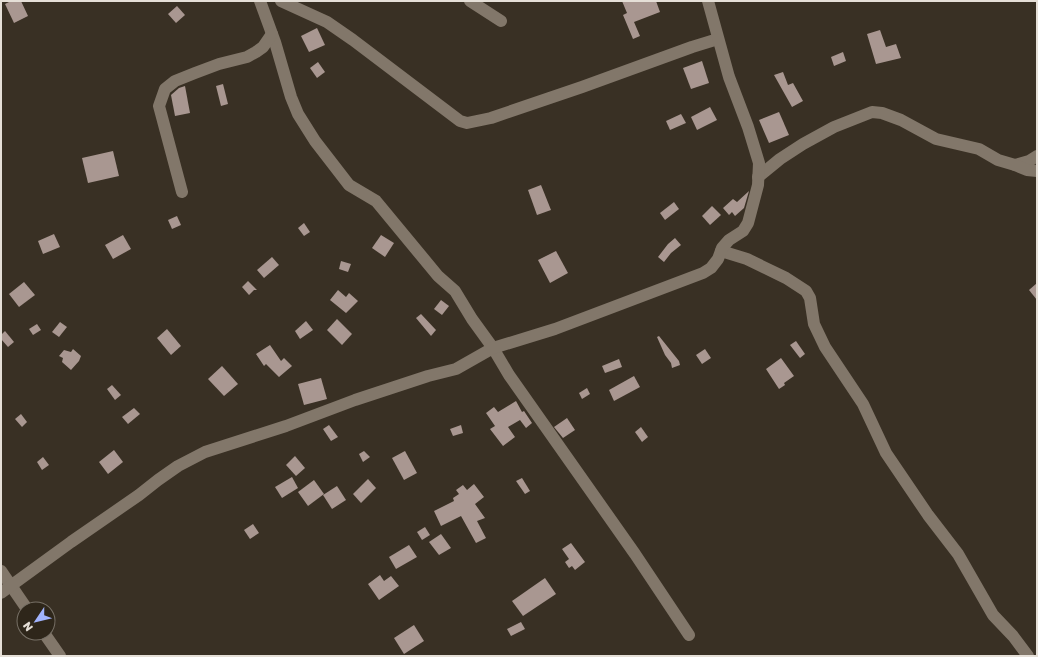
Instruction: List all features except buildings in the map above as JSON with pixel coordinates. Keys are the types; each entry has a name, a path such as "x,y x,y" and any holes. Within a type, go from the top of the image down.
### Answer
{"street":[{"path":"260,1 272,34 291,97 298,114 315,141 349,185 376,201 438,276 455,291 509,375 635,554 689,635"},
{"path":"281,1 327,22 460,121 467,123 497,116 718,39"},
{"path":"470,1 500,20"},
{"path":"6,589 178,466 205,452 286,426 354,400 428,376 456,369 493,348 555,329 703,273 711,268 718,259 728,240 743,231 748,223 758,185 758,163 748,127 729,77 708,1"},
{"path":"182,192 159,106 165,89 175,81 218,64 247,57 263,47 272,34"},
{"path":"758,177 780,159 803,144 834,127 872,112 882,113 900,120 936,138 979,149 998,160 1015,164 1028,170 1037,171"},
{"path":"1015,164 1029,161 1037,156"},
{"path":"721,251 747,259 786,278 806,291 810,298 814,324 824,347 863,404 886,453 928,515 958,554 994,615 1013,636 1028,656"},
{"path":"1,571 6,589 19,601"},
{"path":"50,641 60,656"}]}
